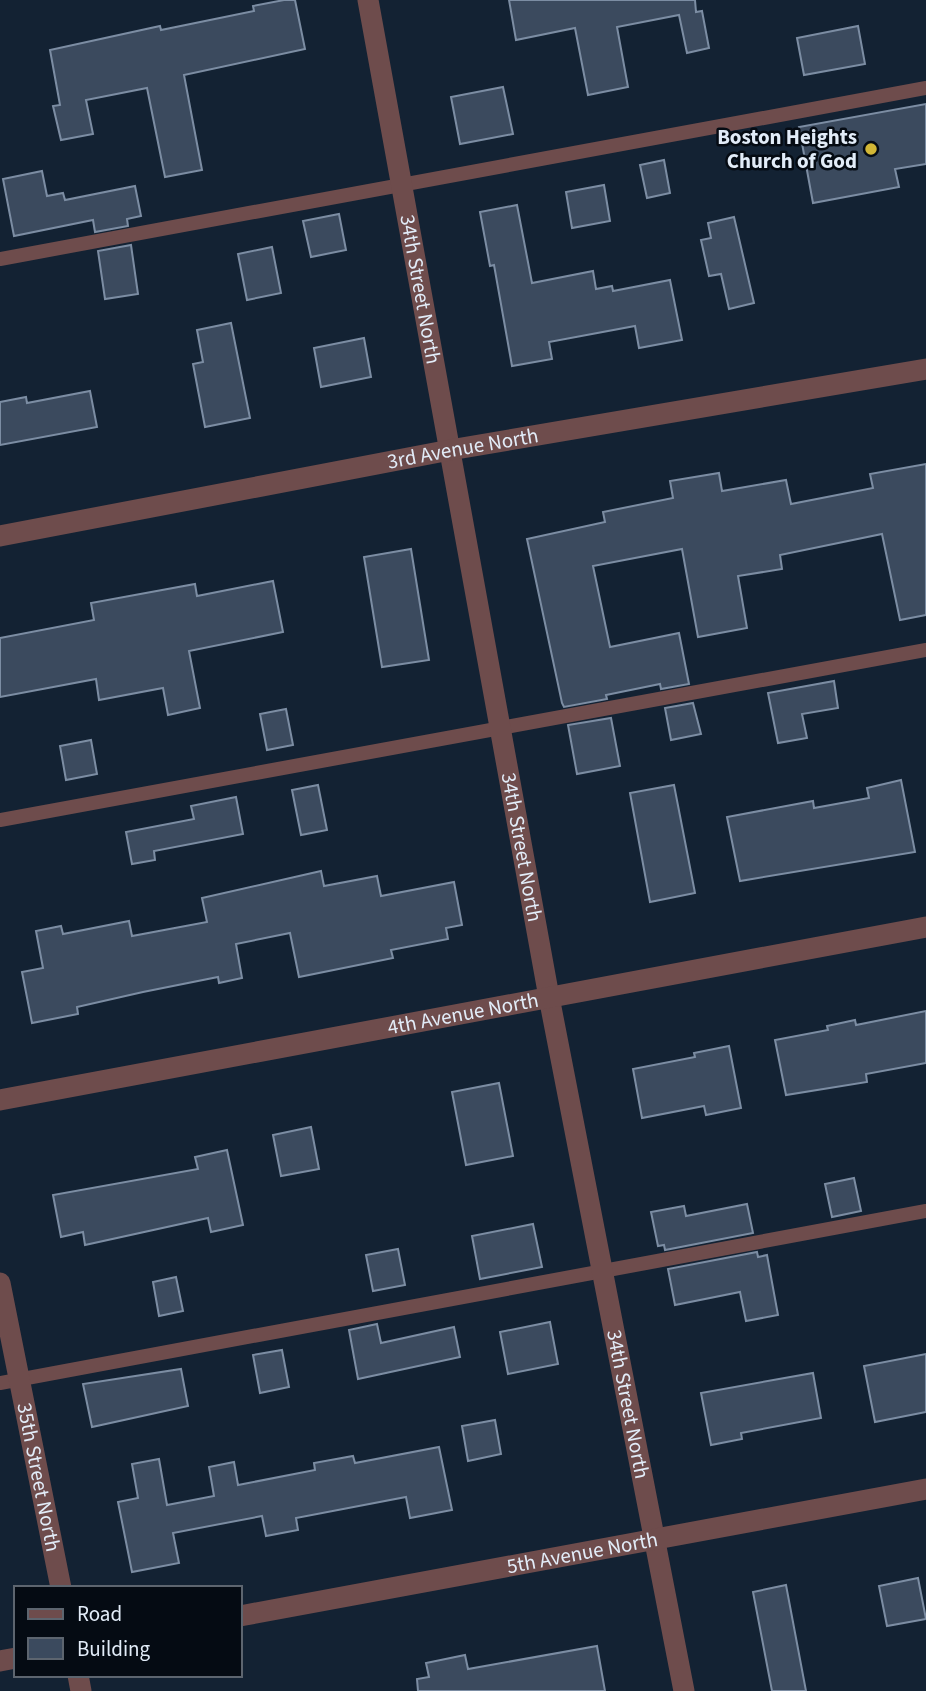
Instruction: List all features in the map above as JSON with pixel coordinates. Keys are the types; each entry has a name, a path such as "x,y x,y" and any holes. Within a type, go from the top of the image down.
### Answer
{"street":[{"name":"34th Street North","path":"368,0 549,997 684,1691"},
{"name":"3rd Avenue North","path":"0,536 450,450 926,369"},
{"name":"4th Avenue North","path":"0,1100 926,927"},
{"name":"35th Street North","path":"0,1283 10,1381 61,1586"},
{"name":"5th Avenue North","path":"242,1616 926,1489"}],"lane":[{"path":"0,259 926,88"},
{"path":"0,820 926,650"},
{"path":"10,1381 926,1211"}],"building":[{"path":"295,0 305,49 184,75 202,170 165,177 147,88 86,100 93,134 61,140 53,106 60,105 50,50 160,26 161,30 254,11 253,6"},
{"path":"509,0 695,0 696,12 702,11 709,48 687,53 679,15 617,27 628,87 588,95 575,28 516,40"},
{"path":"858,26 865,64 804,75 797,38"},
{"path":"503,87 513,134 460,144 451,97"},
{"path":"926,104 926,164 895,169 899,187 813,203 799,127"},
{"path":"664,160 670,193 647,198 640,165"},
{"path":"42,171 47,196 63,193 65,200 135,186 141,216 127,219 128,226 95,232 93,220 14,236 3,179"},
{"path":"604,185 610,221 572,228 566,192"},
{"path":"517,205 532,283 593,271 596,289 612,286 613,291 670,280 682,340 639,348 635,326 549,342 552,359 512,366 494,265 490,266 480,212"},
{"path":"339,214 346,250 311,257 303,221"},
{"path":"734,217 754,303 729,309 721,274 709,276 701,240 711,238 708,223"},
{"path":"131,245 138,294 105,299 98,251"},
{"path":"272,247 281,293 247,300 238,254"},
{"path":"231,323 250,418 205,427 193,364 203,362 197,330"},
{"path":"364,338 371,377 321,387 314,348"},
{"path":"90,391 97,427 0,445 0,402 26,397 27,403"},
{"path":"926,464 926,615 900,620 882,534 780,555 782,569 738,576 747,628 698,637 682,549 593,566 610,647 679,633 689,684 661,689 660,684 606,695 607,699 564,707 527,539 605,522 603,512 673,498 670,481 719,473 722,491 786,480 791,504 873,488 870,474"},
{"path":"411,549 429,660 382,667 364,557"},
{"path":"273,581 283,632 189,651 200,708 168,715 163,688 99,700 96,679 0,697 0,638 94,620 91,603 195,584 197,596"},
{"path":"834,681 838,708 802,714 807,738 778,743 768,693"},
{"path":"693,703 701,734 671,740 665,708"},
{"path":"286,709 293,745 267,750 260,714"},
{"path":"611,718 620,766 577,774 568,725"},
{"path":"91,740 97,774 66,780 60,746"},
{"path":"901,780 915,852 740,881 727,817 813,801 814,808 869,798 867,788"},
{"path":"318,785 327,830 301,835 292,790"},
{"path":"674,785 695,893 650,902 630,793"},
{"path":"236,797 243,834 154,851 155,860 132,864 126,832 194,819 191,806"},
{"path":"321,871 324,886 377,876 381,896 454,882 462,925 446,928 448,939 391,950 393,958 299,977 290,933 236,944 242,978 219,983 218,977 143,992 77,1007 78,1014 32,1023 22,972 43,968 36,931 61,926 63,934 129,921 132,936 207,922 202,898"},
{"path":"926,1011 926,1063 866,1074 867,1082 786,1095 775,1040 828,1030 827,1026 855,1020 856,1025"},
{"path":"729,1046 741,1108 706,1115 704,1106 642,1118 633,1069 695,1057 694,1053"},
{"path":"499,1083 513,1156 466,1165 452,1092"},
{"path":"311,1127 319,1169 281,1176 273,1135"},
{"path":"227,1150 243,1225 211,1232 208,1218 85,1245 83,1232 61,1237 53,1195 198,1169 195,1157"},
{"path":"854,1178 861,1211 832,1217 825,1184"},
{"path":"747,1204 753,1233 665,1250 664,1245 658,1246 651,1212 684,1206 686,1216"},
{"path":"533,1224 542,1267 480,1279 472,1236"},
{"path":"398,1249 405,1285 373,1291 366,1255"},
{"path":"757,1252 758,1257 767,1255 778,1315 746,1321 740,1292 675,1305 668,1269"},
{"path":"176,1277 183,1311 159,1316 153,1282"},
{"path":"550,1322 558,1364 508,1374 500,1332"},
{"path":"377,1324 381,1343 454,1327 460,1357 358,1379 349,1330"},
{"path":"282,1350 289,1387 260,1393 253,1355"},
{"path":"926,1354 926,1412 875,1422 864,1366"},
{"path":"181,1369 188,1406 92,1427 83,1384"},
{"path":"813,1373 821,1418 741,1433 742,1439 711,1445 701,1393"},
{"path":"495,1420 501,1454 468,1461 462,1426"},
{"path":"439,1447 452,1510 410,1518 406,1497 296,1518 298,1530 266,1536 262,1516 173,1533 179,1563 132,1572 118,1502 138,1498 132,1464 159,1459 167,1505 214,1496 209,1467 234,1462 238,1485 315,1470 314,1463 353,1456 355,1463"},
{"path":"918,1578 926,1619 887,1626 879,1586"},
{"path":"786,1585 806,1691 772,1691 753,1592"},
{"path":"597,1646 605,1691 418,1691 417,1679 429,1677 426,1663 465,1655 468,1669"}],"place":[{"name":"Boston Heights Church of God","path":"871,149"}]}
